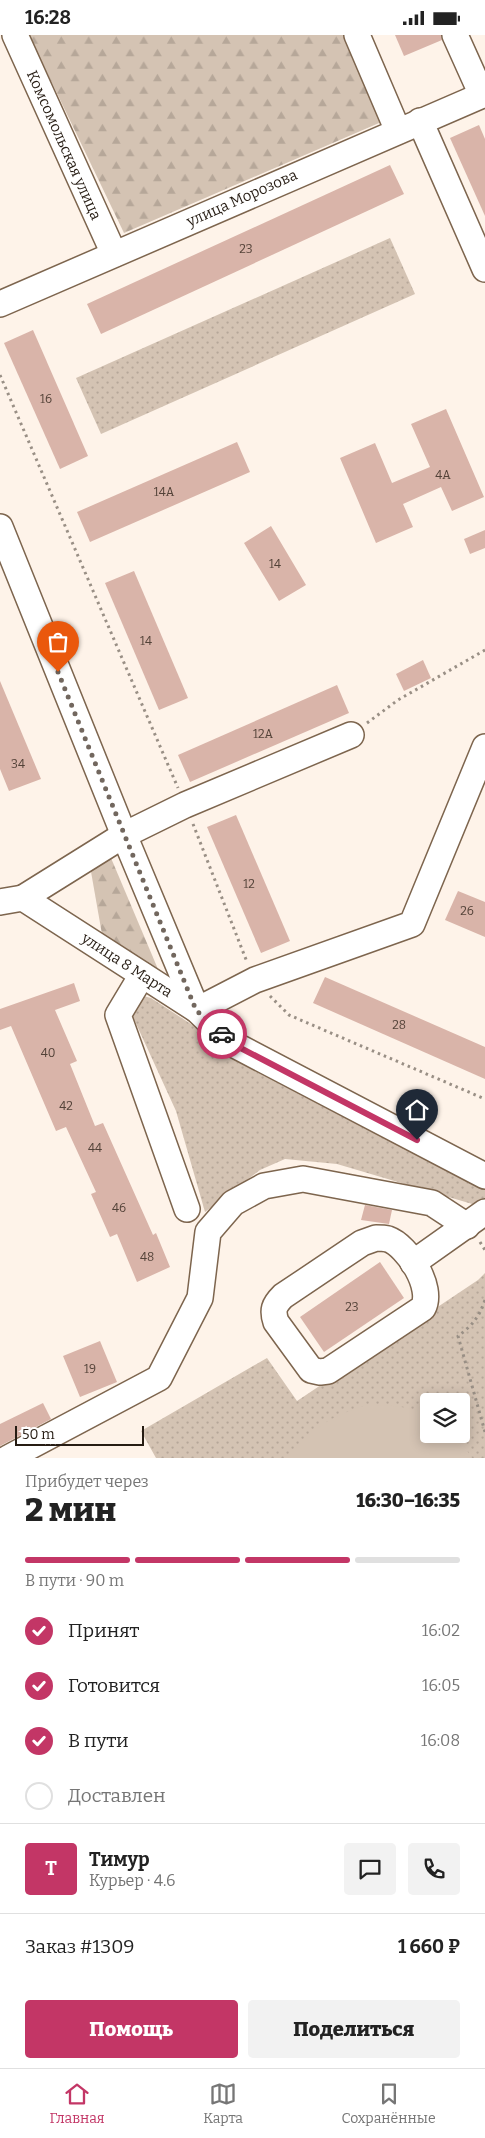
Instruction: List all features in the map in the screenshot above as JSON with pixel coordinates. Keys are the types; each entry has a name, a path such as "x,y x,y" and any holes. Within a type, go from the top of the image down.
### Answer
{"street":[{"name":"Комсомольская улица","path":"15,35 114,254"},
{"path":"357,35 398,131"},
{"path":"455,35 484,94"},
{"name":"улица Морозова","path":"0,304 484,94"},
{"path":"420,121 485,269"},
{"path":"0,527 196,1010 254,980 412,924 485,747"},
{"path":"11,900 124,835 185,805 351,735"},
{"name":"улица 8 Марта","path":"11,900 142,975 196,1010 231,1043 485,1176"},
{"path":"142,975 118,1015 187,1209"},
{"path":"8,1458 159,1378 200,1298 208,1232 233,1203 264,1186 303,1179 432,1203 476,1219"},
{"path":"413,1263 476,1219"},
{"path":"376,1238 389,1240 405,1253 413,1263 424,1282 426,1302 423,1308 328,1371 320,1372 306,1365 276,1322 273,1313 275,1304 282,1296 362,1243 376,1238"}],"path":[{"path":"351,735 398,701 485,649"},
{"path":"485,1300 479,1317 472,1326 458,1336 485,1432"}],"green space":[{"path":"29,35 344,35 386,120 124,233"},
{"path":"390,238 415,294 101,434 76,378"},
{"path":"111,858 163,981 103,940 90,866"},
{"path":"143,996 151,998 240,1056 485,1179 485,1205 479,1206 337,1164 285,1159 260,1170 205,1212 176,1111 133,1017 131,1009"},
{"path":"485,1273 485,1458 156,1458 141,1431 267,1358 297,1401 478,1280"},
{"path":"366,1405 382,1405 420,1411 420,1443 462,1443 472,1458 289,1458 313,1431 343,1413"}],"building":[{"path":"395,35 441,35 442,40 404,56"},
{"path":"479,125 485,139 485,216 450,138"},
{"path":"390,165 404,194 101,334 87,304"},
{"path":"33,330 88,456 60,469 4,343"},
{"path":"446,409 484,497 452,511 441,487 403,504 413,527 376,543 340,458 375,443 392,483 430,467 411,424"},
{"path":"237,442 250,472 90,542 77,512"},
{"path":"271,526 306,585 279,601 244,543"},
{"path":"485,530 485,548 470,554 464,539"},
{"path":"134,571 188,698 159,710 105,583"},
{"path":"423,660 431,678 404,691 396,674"},
{"path":"0,681 41,779 9,791 0,769"},
{"path":"337,685 349,713 190,782 178,755"},
{"path":"236,815 290,941 261,953 207,827"},
{"path":"458,891 485,902 485,937 445,920"},
{"path":"325,977 485,1047 485,1079 313,1003"},
{"path":"74,983 80,1001 55,1010 77,1061 70,1064 95,1126 103,1123 153,1235 156,1233 170,1267 137,1282 117,1234 110,1237 91,1194 96,1192 66,1127 56,1131 11,1026 0,1030 0,1009"},
{"path":"365,1205 392,1210 389,1224 361,1220"},
{"path":"380,1262 404,1298 324,1352 300,1317"},
{"path":"100,1341 117,1382 80,1397 63,1356"},
{"path":"43,1403 51,1419 0,1446 0,1424"}],"way so far":[{"path":"58,672 196,1010 222,1034"}],"route":[{"path":"222,1034 231,1043 417,1140"}]}
